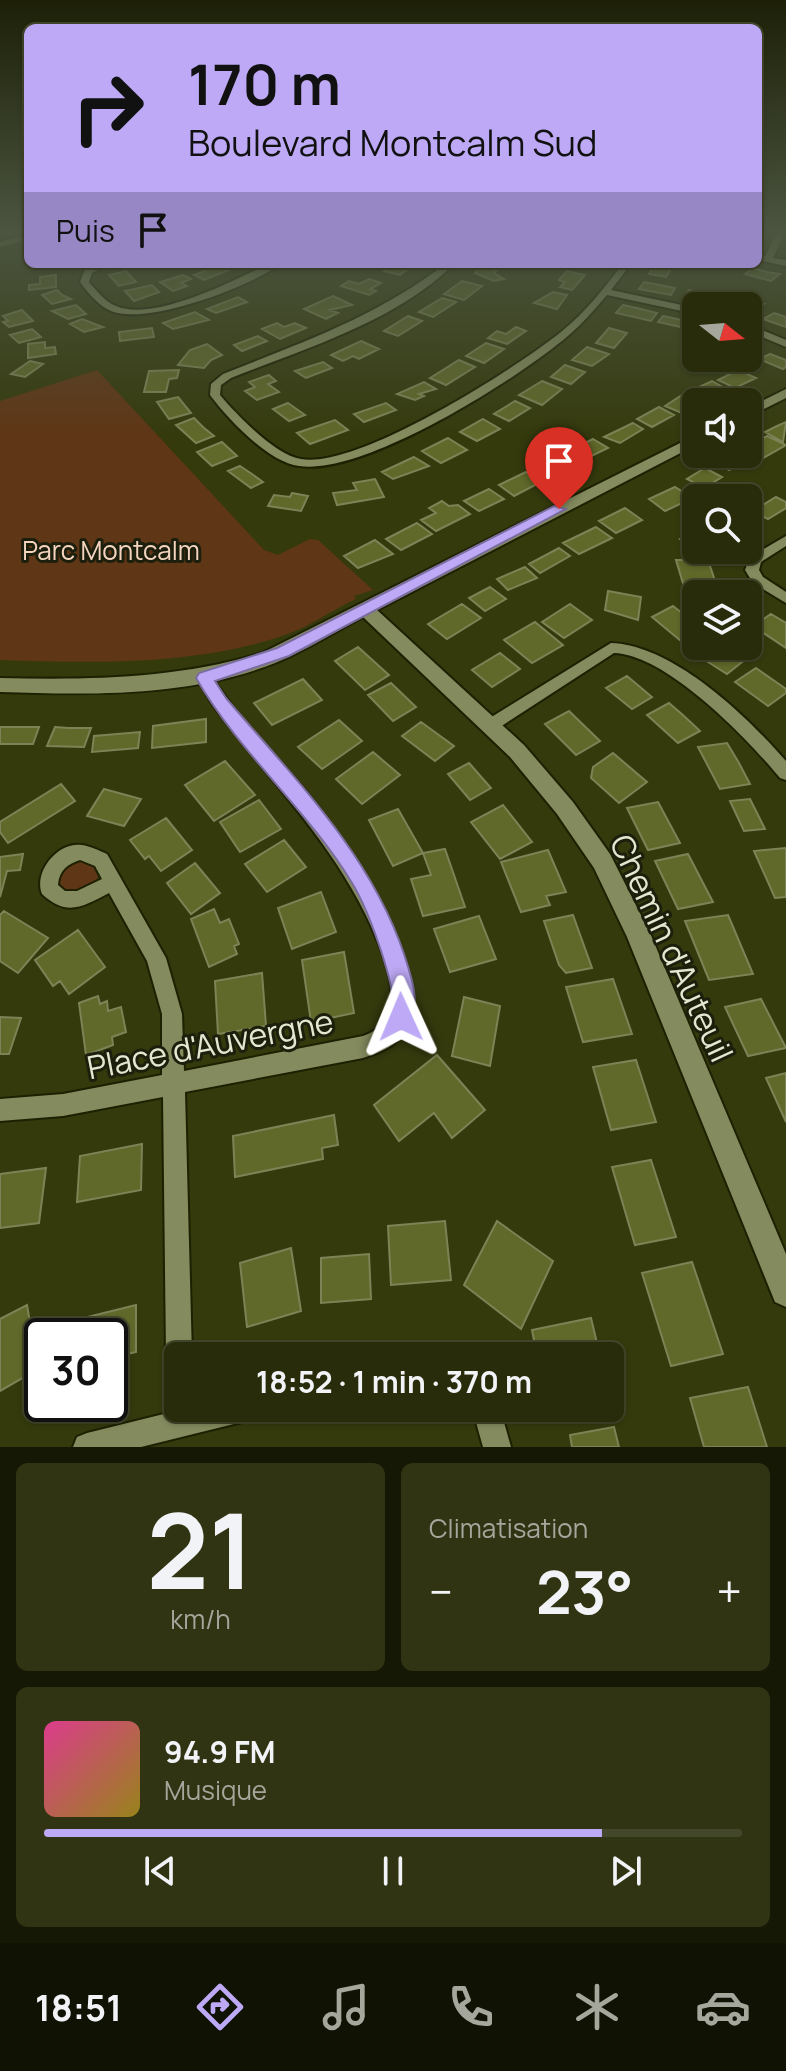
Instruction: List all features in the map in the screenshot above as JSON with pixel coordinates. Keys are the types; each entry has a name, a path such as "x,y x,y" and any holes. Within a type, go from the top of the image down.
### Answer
{"street":[{"path":"103,301 109,306 133,312 177,301"},
{"path":"401,301 363,322 227,376 216,384 215,395 283,458 304,464 328,463 416,427 492,386 558,340 597,301"},
{"path":"646,301 682,308"},
{"path":"762,333 786,344"},
{"path":"762,406 786,393"},
{"path":"0,685 119,686 205,678 269,658 682,446"},
{"path":"786,540 755,560 752,570 758,580 786,598"},
{"name":"Chemin d'Auteuil","path":"365,609 491,725 565,808 602,861 624,904 786,1291"},
{"path":"491,725 611,648 625,646 656,659 744,725 786,773"},
{"name":"Place d'Auvergne","path":"0,1110 39,1108 175,1085 376,1044 396,1028 405,1005 391,947 361,878 334,840 220,703 205,678"},
{"path":"113,882 163,975 172,1014 179,1342"},
{"path":"87,1447 164,1421"},
{"path":"490,1422 497,1447"}],"green space":[{"name":"Parc Montcalm","path":"97,370 264,550 278,555 310,539 318,540 373,590 354,596 356,599 285,635 215,652 108,662 0,660 0,401"},
{"path":"78,859 91,862 98,877 90,886 79,891 62,889 57,885 59,871"}],"building":[{"path":"229,301 247,302 216,313 207,309"},
{"path":"323,301 343,301 352,305 330,310 338,313 326,319 304,309"},
{"path":"438,301 456,302 433,317 419,312"},
{"path":"538,301 563,301 557,309 534,303"},
{"path":"76,305 86,314 68,319 52,311"},
{"path":"623,305 657,313 651,321 616,313"},
{"path":"22,310 33,321 9,327 3,322 8,321 3,316"},
{"path":"195,312 209,320 173,329 163,323"},
{"path":"774,313 786,317 786,327 763,319"},
{"path":"408,316 422,321 398,336 384,331"},
{"path":"663,316 682,320 682,327 658,322"},
{"path":"82,319 103,327 84,332 70,324"},
{"path":"277,323 284,327 295,323 306,328 280,339 262,329"},
{"path":"516,327 526,331 507,344 488,338 497,331 506,334"},
{"path":"152,328 154,337 120,341 119,332"},
{"path":"609,328 627,333 614,348 596,343"},
{"path":"32,329 41,337 19,343 10,335"},
{"path":"258,336 267,341 242,351 234,345"},
{"path":"361,341 379,349 359,359 353,356 343,361 331,355"},
{"path":"45,342 45,348 55,347 56,354 28,358 28,344"},
{"path":"486,343 504,349 484,363 466,356"},
{"path":"207,344 222,355 204,368 178,365 190,350"},
{"path":"587,347 609,354 592,366 572,360"},
{"path":"770,354 786,360 786,367 783,369 762,358"},
{"path":"459,360 475,367 446,385 430,378"},
{"path":"30,361 43,364 25,377 11,374"},
{"path":"323,362 332,368 306,378 295,371"},
{"path":"565,365 585,372 571,384 551,377"},
{"path":"179,370 177,378 169,379 166,392 144,392 149,371"},
{"path":"734,372 756,378 735,388 718,380"},
{"path":"269,375 276,381 268,384 279,392 257,400 245,391 255,387 249,382"},
{"path":"542,381 562,389 542,405 519,395"},
{"path":"712,381 724,388 697,388"},
{"path":"424,382 436,389 419,394 424,396 415,400 397,394"},
{"path":"682,395 682,413 665,406"},
{"path":"178,397 191,413 169,419 157,402"},
{"path":"515,401 530,408 509,421 494,414"},
{"path":"288,403 305,415 289,421 273,409"},
{"path":"386,403 396,410 364,422 354,414"},
{"path":"659,407 674,415 652,427 637,419"},
{"path":"194,418 214,436 196,443 176,425"},
{"path":"483,419 500,429 477,441 460,432"},
{"path":"335,420 348,430 310,444 297,433"},
{"path":"786,422 783,442 765,432 777,426"},
{"path":"633,423 643,429 620,443 604,437"},
{"path":"767,436 786,445 763,458 762,439"},
{"path":"448,438 467,450 441,463 422,451"},
{"path":"593,439 608,448 583,460 569,451"},
{"path":"222,442 237,456 212,466 197,452"},
{"path":"414,457 429,466 393,479 382,472"},
{"path":"562,457 575,466 547,479 534,470"},
{"path":"240,466 263,482 251,488 228,471"},
{"path":"705,468 722,477 711,484 696,484 687,479"},
{"path":"526,472 541,482 514,496 499,485"},
{"path":"375,479 384,497 337,505 333,493 357,490 353,483"},
{"path":"675,487 682,491 682,503 665,511 649,499"},
{"path":"489,489 504,499 479,511 464,501"},
{"path":"292,493 308,496 301,511 268,506 274,495 290,497"},
{"path":"776,497 786,502 786,508 768,519 762,516 762,506"},
{"path":"442,501 449,506 458,505 470,514 436,531 421,520 436,513 429,508"},
{"path":"625,508 642,520 616,533 599,521"},
{"path":"417,523 432,534 401,550 386,539"},
{"path":"596,527 612,538 579,554 563,543"},
{"path":"375,540 393,554 358,568 344,556"},
{"path":"559,548 570,556 540,573 529,564"},
{"path":"676,560 682,560 682,564 709,564 715,580 682,580"},
{"path":"525,567 537,578 508,590 497,579"},
{"path":"490,587 506,599 485,611 469,598"},
{"path":"608,591 641,597 638,620 605,610"},
{"path":"462,604 481,618 447,639 428,624"},
{"path":"570,604 592,620 564,638 542,622"},
{"path":"673,606 682,613 682,642 652,617"},
{"path":"771,614 786,623 786,648 762,632 762,620"},
{"path":"535,622 563,645 532,663 504,640"},
{"path":"358,647 389,675 365,690 335,661"},
{"path":"500,653 520,669 492,687 472,670"},
{"path":"705,660 742,662 727,674"},
{"path":"756,668 786,689 786,693 768,706 735,682"},
{"path":"627,676 652,697 632,709 606,688"},
{"path":"303,679 322,700 272,725 254,703"},
{"path":"391,683 416,707 393,721 368,695"},
{"path":"669,703 700,731 678,743 647,715"},
{"path":"569,711 600,741 576,755 545,724"},
{"path":"206,719 206,742 152,748 153,726"},
{"path":"339,720 362,741 322,769 298,747"},
{"path":"421,722 454,746 435,761 402,736"},
{"path":"0,727 39,727 33,744 0,744"},
{"path":"55,727 91,728 84,747 47,746"},
{"path":"140,732 138,748 92,752 94,736"},
{"path":"727,743 750,784 720,789 698,747"},
{"path":"373,752 400,775 362,804 336,779"},
{"path":"613,753 647,782 619,803 591,778 593,767"},
{"path":"225,761 255,795 214,821 185,785"},
{"path":"469,763 491,788 470,800 448,774"},
{"path":"61,784 75,801 8,843 0,832 0,822"},
{"path":"104,789 141,799 124,826 87,816"},
{"path":"750,799 765,829 744,831 730,801"},
{"path":"259,800 281,829 240,852 220,822"},
{"path":"658,802 680,843 648,850 627,808"},
{"path":"503,805 532,842 500,859 471,822"},
{"path":"398,809 423,853 393,866 369,820"},
{"path":"166,818 192,850 161,871 149,856 145,859 130,840"},
{"path":"284,840 306,867 267,892 245,864"},
{"path":"786,848 786,897 775,898 754,851"},
{"path":"445,849 465,907 423,916 411,879 431,875 423,853"},
{"path":"548,850 566,892 546,896 550,905 521,912 501,862"},
{"path":"23,854 20,870 7,871 0,897 0,857"},
{"path":"688,854 713,902 678,909 655,861"},
{"path":"195,863 220,893 191,914 167,883"},
{"path":"321,892 336,932 292,949 278,908"},
{"path":"214,909 220,923 229,919 239,944 234,946 237,954 209,967 191,919"},
{"path":"4,911 48,938 18,973 0,961 0,915"},
{"path":"573,915 592,968 566,973 559,965 544,921"},
{"path":"728,915 753,974 709,980 685,921"},
{"path":"479,916 496,959 450,972 434,929"},
{"path":"78,930 105,967 69,994 60,981 53,986 35,960"},
{"path":"344,952 354,1013 311,1022 302,960"},
{"path":"262,973 266,1026 218,1034 215,981"},
{"path":"613,979 632,1034 583,1042 566,987"},
{"path":"98,996 100,1004 107,1001 108,1011 121,1007 126,1032 112,1037 113,1045 86,1055 79,1003"},
{"path":"464,997 500,1006 490,1066 452,1056"},
{"path":"761,999 786,1048 748,1056 725,1007"},
{"path":"0,1017 21,1018 9,1054 0,1054"},
{"path":"437,1055 485,1110 452,1138 434,1113 399,1141 374,1105"},
{"path":"636,1060 656,1122 611,1130 593,1067"},
{"path":"786,1073 786,1122 766,1078"},
{"path":"334,1115 338,1145 322,1148 323,1159 235,1177 233,1136"},
{"path":"142,1144 141,1190 77,1202 80,1156"},
{"path":"651,1160 676,1237 635,1245 612,1167"},
{"path":"46,1168 39,1223 0,1228 0,1174"},
{"path":"445,1221 451,1280 391,1285 388,1226"},
{"path":"497,1221 553,1261 521,1329 464,1285"},
{"path":"291,1248 301,1311 247,1327 240,1263"},
{"path":"369,1254 371,1299 321,1303 321,1258"},
{"path":"692,1262 723,1354 671,1366 642,1273"},
{"path":"27,1305 29,1318 24,1318 24,1377 0,1391 0,1319"},
{"path":"136,1305 136,1352 128,1354 128,1318 83,1318"},
{"path":"591,1318 597,1342 534,1342 532,1330"},
{"path":"748,1387 767,1447 704,1447 690,1398"},
{"path":"614,1427 619,1447 572,1447 570,1435"}],"route":[{"path":"401,1017 405,1005 401,979 383,923 361,878 334,840 220,703 205,678 283,652 559,509"}]}
